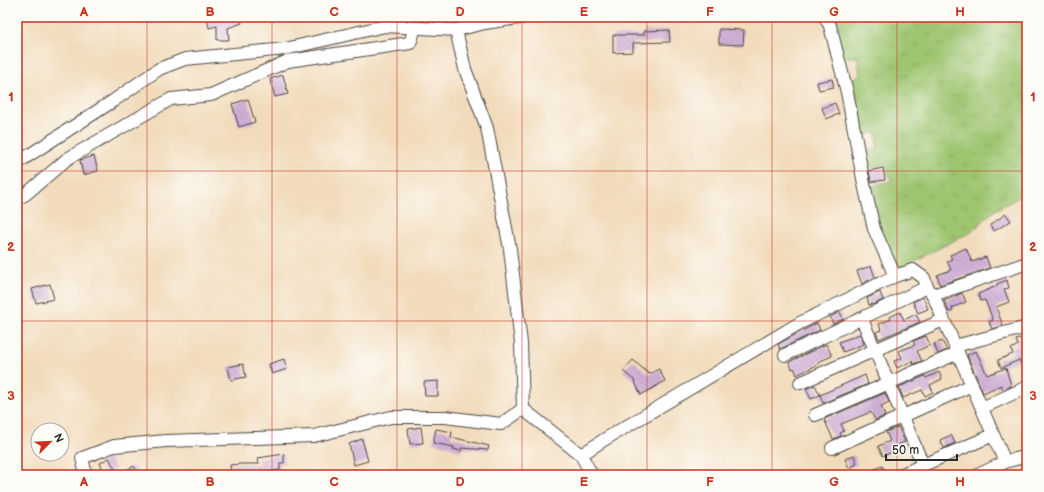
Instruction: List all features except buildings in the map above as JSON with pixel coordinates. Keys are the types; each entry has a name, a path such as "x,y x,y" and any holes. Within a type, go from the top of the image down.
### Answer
{"street":[{"path":"17,163 113,101 159,69 185,59 285,49 386,26 456,30 485,23 526,17"},
{"path":"825,17 830,26 847,92 864,184 874,228 895,276"},
{"path":"17,199 26,194 67,159 171,100 211,95 288,61 410,43 415,28"},
{"path":"456,30 465,69 487,128 510,249 521,342 523,409 581,455 592,475"},
{"path":"785,355 862,318 930,291 1027,263"},
{"path":"581,455 798,324 895,276 913,270 924,278 944,320 1005,462"},
{"path":"862,318 923,465"},
{"path":"800,383 944,320"},
{"path":"815,416 956,350 1027,327"},
{"path":"832,448 972,385"},
{"path":"982,408 1027,388"},
{"path":"86,475 82,458 114,446 166,441 314,436 391,418 445,417 501,424 523,409"},
{"path":"900,475 993,435"},
{"path":"978,475 1005,462 1027,456"}],"green space":[{"path":"837,17 1027,17 1027,193 995,210 971,232 894,271 882,243 871,186 891,181 885,164 866,170 864,150 878,148 876,132 860,136 847,82 860,75 858,57 841,57"}]}
